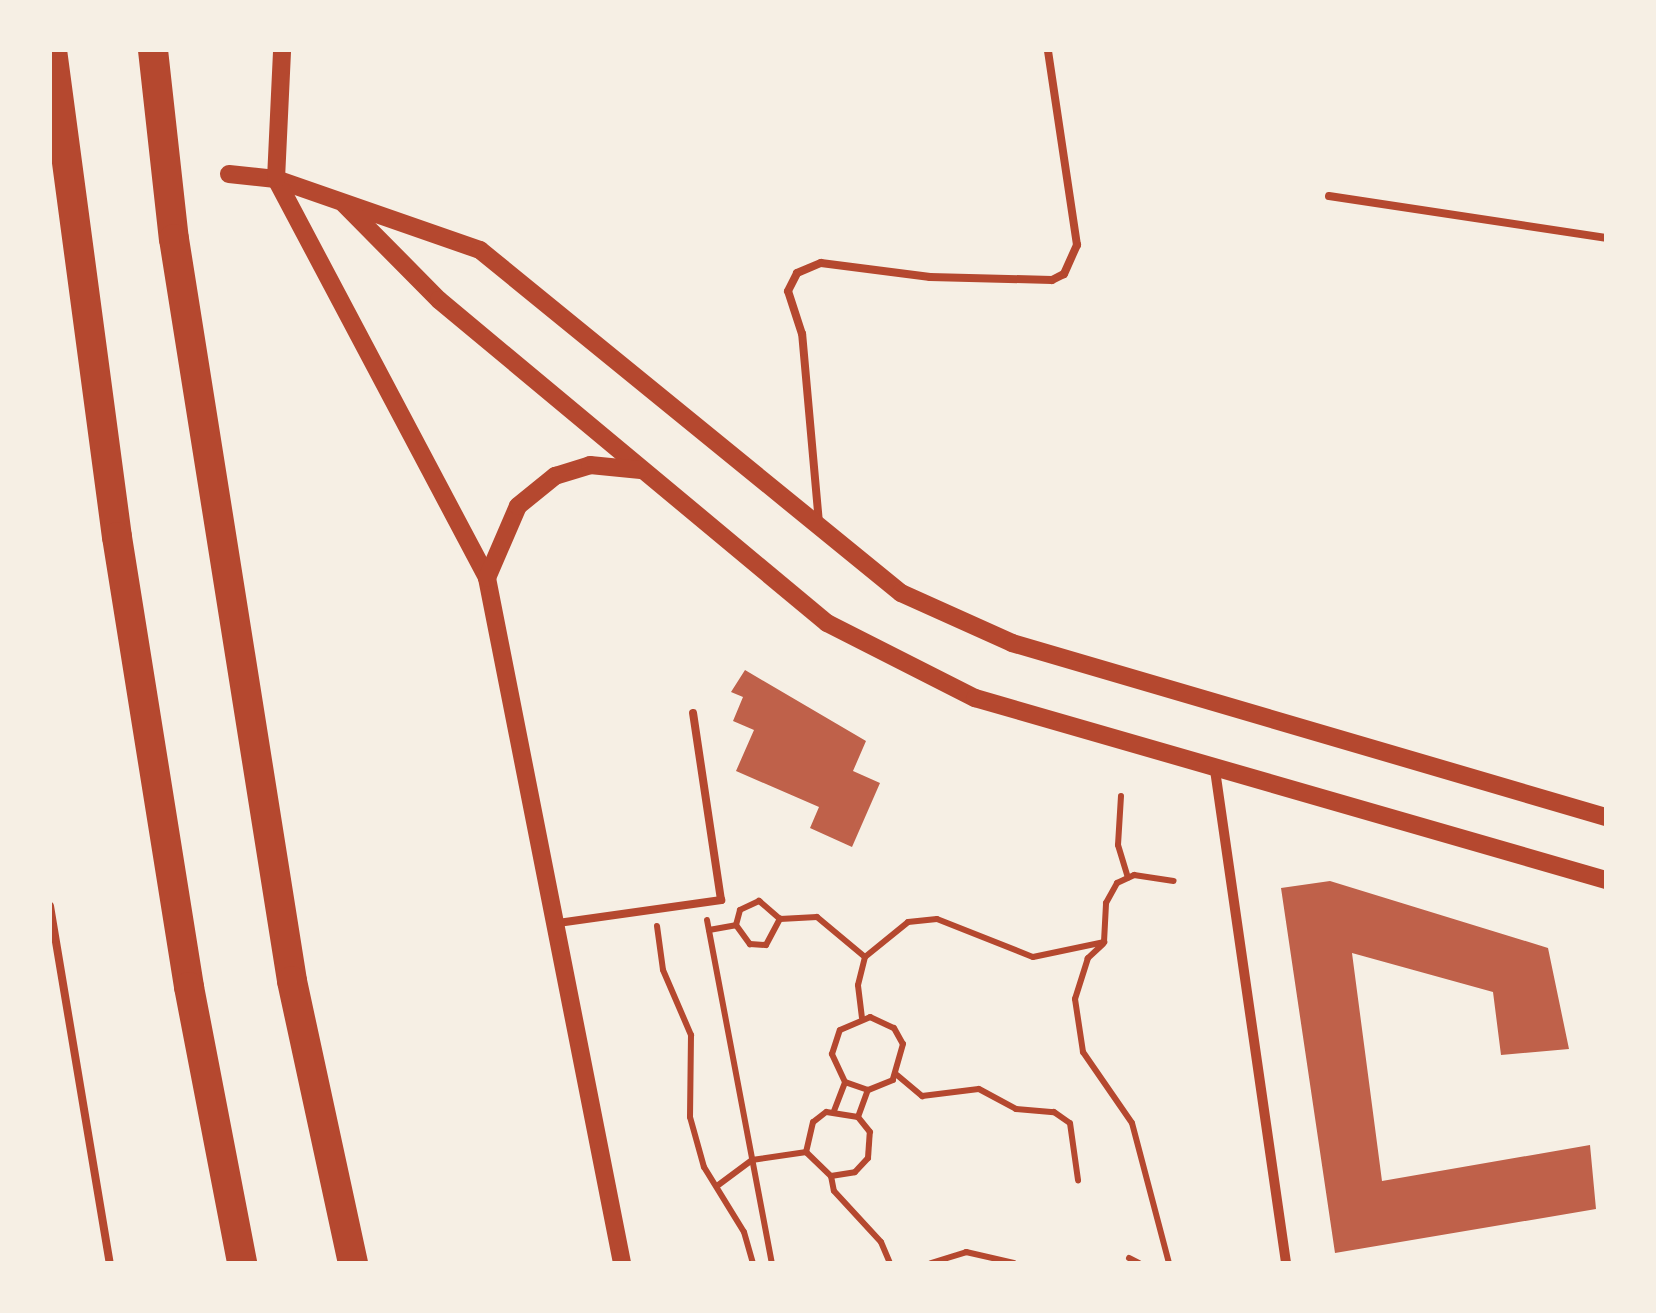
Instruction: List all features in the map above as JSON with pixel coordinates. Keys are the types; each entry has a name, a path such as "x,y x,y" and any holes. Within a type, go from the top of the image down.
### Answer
{"highway":[{"path":"52,50 117,537 242,1263"},
{"path":"152,50 174,240 292,980 352,1263"}],"street":[{"path":"282,50 276,178 486,578 622,1263"},
{"path":"229,174 276,178 480,250 901,593 1012,642 1606,816"},
{"path":"340,200 439,300 827,623 975,698 1606,880"},
{"path":"486,578 518,506 556,476 590,466 642,470"},
{"path":"1214,770 1286,1263"}],"lane":[{"path":"819,525 802,334 788,291 798,273 821,264 930,277 1052,280 1064,274 1077,245 1048,50"},
{"path":"1329,196 1606,238"},
{"path":"554,924 721,900 693,713"},
{"path":"50,906 110,1263"}],"path":[{"path":"1121,796 1118,845 1128,878"},
{"path":"1128,878 1174,881"},
{"path":"1128,878 1106,903 1104,942 1088,958 1076,999 1083,1052 1132,1123 1170,1263"},
{"path":"736,925 740,910 759,901 780,919 817,917 865,956"},
{"path":"704,904 772,1263"},
{"path":"658,911 656,946 691,1035 690,1117 753,1263"},
{"path":"736,925 750,944 766,945 780,919"},
{"path":"862,1018 858,984 865,956 908,922 937,919 1033,957 1104,942"},
{"path":"709,930 736,925"},
{"path":"868,1090 844,1082 836,1072 834,1041 850,1021 862,1018 894,1028 904,1044 897,1076"},
{"path":"858,1116 868,1090 897,1076"},
{"path":"897,1076 922,1096 979,1089 1016,1110 1054,1112 1070,1123 1078,1180"},
{"path":"834,1111 844,1082"},
{"path":"806,1152 813,1122 834,1111 858,1116 870,1132 868,1158 855,1172 831,1176"},
{"path":"718,1186 752,1160 806,1152"},
{"path":"806,1152 831,1176 834,1191 881,1242 890,1263"},
{"path":"930,1263 966,1252 1014,1263"},
{"path":"1129,1258 1139,1263"}],"building":[{"path":"745,670 866,741 853,771 880,783 852,847 810,828 819,807 736,771 754,730 733,721 743,697 731,692"},
{"path":"1330,881 1548,948 1569,1049 1501,1055 1493,992 1352,953 1382,1181 1590,1145 1596,1209 1335,1253 1281,888"}]}
